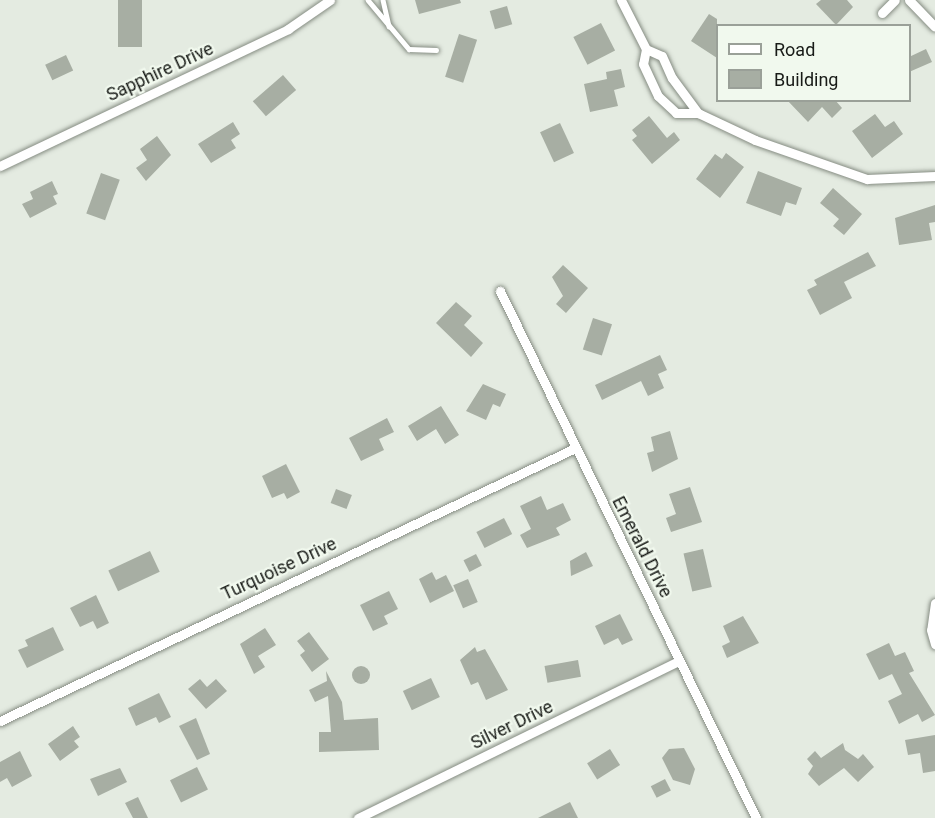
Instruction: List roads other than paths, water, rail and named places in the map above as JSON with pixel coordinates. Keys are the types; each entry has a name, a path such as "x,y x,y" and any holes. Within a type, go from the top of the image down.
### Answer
{"street":[{"name":"Sapphire Drive","path":"0,166 288,29 330,0"},
{"path":"621,0 646,49 643,64 666,106 676,113 698,113 755,140 867,179 935,176"},
{"path":"882,13 895,0"},
{"path":"909,0 935,27"},
{"path":"646,49 662,56 672,78 698,113"},
{"name":"Emerald Drive","path":"500,291 573,449 756,818"},
{"name":"Turquoise Drive","path":"0,721 573,449"},
{"path":"935,603 931,630 935,644"},
{"name":"Silver Drive","path":"358,818 679,661"}],"lane":[{"path":"368,0 409,49 436,50"},
{"path":"383,0 388,26"}]}
